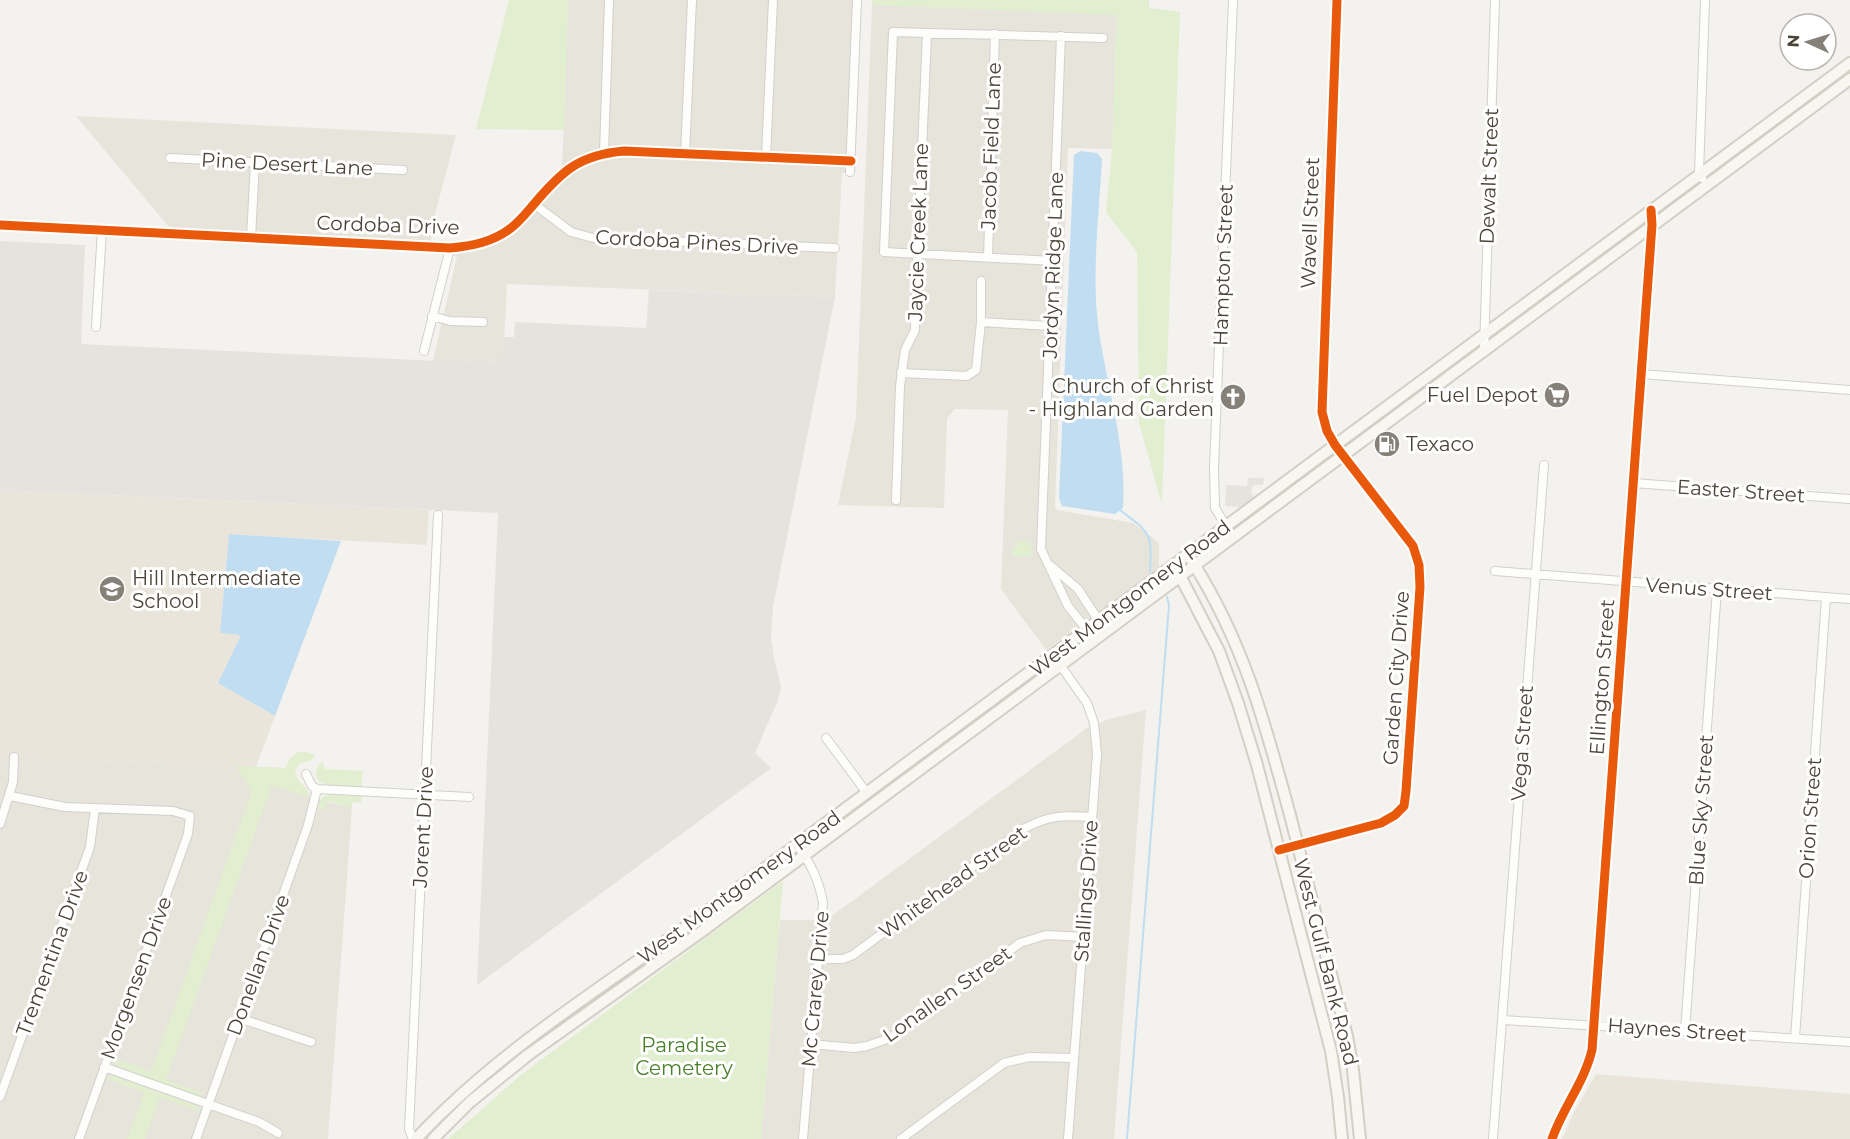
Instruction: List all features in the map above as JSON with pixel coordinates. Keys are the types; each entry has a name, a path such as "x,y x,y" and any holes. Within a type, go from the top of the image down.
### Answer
{"main road":[{"name":"West Montgomery Road","path":"415,1139 462,1092 520,1045 797,845 1850,63"},
{"name":"West Montgomery Road","path":"433,1139 470,1102 528,1055 701,932 1850,79"},
{"path":"1821,83 1829,94"},
{"name":"West Gulf Bank Road","path":"1188,555 1218,605 1239,648 1256,697 1298,845 1351,1055 1360,1139"},
{"name":"West Gulf Bank Road","path":"1175,565 1219,651 1238,702 1331,1051 1342,1139"},
{"path":"1238,702 1256,697"},
{"path":"1311,971 1329,966"},
{"path":"1338,1097 1356,1095"}],"street":[{"path":"604,153 609,0"},
{"path":"685,154 692,0"},
{"path":"766,157 773,0"},
{"path":"850,172 857,0"},
{"name":"Hampton Street","path":"1226,526 1215,508 1214,468 1233,0"},
{"name":"Wavell Street","path":"1335,445 1327,431 1322,412 1337,0"},
{"name":"Dewalt Street","path":"1484,351 1495,0"},
{"path":"1705,0 1699,173 1708,186"},
{"path":"1053,261 884,252 893,33 1103,38"},
{"name":"Jaycie Creek Lane","path":"896,500 901,373 905,350 915,330 927,33"},
{"name":"Jacob Field Lane","path":"988,257 995,34"},
{"name":"Jordyn Ridge Lane","path":"1061,36 1041,549 1068,606 1087,630"},
{"name":"Cordoba Drive","path":"0,225 450,248 482,243 512,228 557,178 569,168 582,160 604,153 851,161"},
{"name":"Pine Desert Lane","path":"170,158 403,170"},
{"path":"251,237 255,163"},
{"name":"Cordoba Pines Drive","path":"534,204 571,232 594,238 835,248"},
{"name":"Ellington Street","path":"1552,1139 1558,1122 1587,1067 1592,1050 1627,583 1652,225 1651,210"},
{"path":"96,327 102,230"},
{"path":"424,351 450,248"},
{"path":"901,373 967,376 974,373 981,322 981,281"},
{"path":"432,316 450,321 483,322"},
{"path":"981,322 1050,326"},
{"path":"1641,374 1850,390"},
{"name":"Garden City Drive","path":"1279,850 1381,823 1395,815 1404,806 1420,587 1419,565 1413,546 1335,445"},
{"name":"Vega Street","path":"1493,1139 1544,465"},
{"name":"Easter Street","path":"1633,483 1850,499"},
{"name":"Jorent Drive","path":"415,1139 410,1129 438,515"},
{"path":"1048,564 1078,589 1099,621"},
{"name":"Venus Street","path":"1496,571 1850,599"},
{"name":"Blue Sky Street","path":"1685,1031 1717,589"},
{"name":"Orion Street","path":"1795,1038 1826,597"},
{"name":"Stallings Drive","path":"1053,655 1087,704 1094,723 1097,754 1068,1139"},
{"path":"826,738 867,793"},
{"path":"0,824 10,796 14,757"},
{"path":"306,774 312,786 317,789 470,797"},
{"name":"Donellan Drive","path":"196,1139 308,825 317,789"},
{"path":"10,796 56,806 95,808"},
{"name":"Morgensen Drive","path":"79,1139 188,834 190,816 173,812 95,808"},
{"name":"Trementina Drive","path":"0,1097 90,847 95,808"},
{"name":"Whitehead Street","path":"819,959 843,959 853,955 1025,828 1042,819 1059,815 1092,817"},
{"name":"Mc Crarey Drive","path":"797,845 811,863 819,883 823,903 803,1139"},
{"name":"Lonallen Street","path":"810,1044 854,1048 890,1038 1020,943 1046,935 1083,937"},
{"path":"239,1017 311,1042"},
{"name":"Haynes Street","path":"1503,1020 1850,1042"},
{"path":"901,1139 1004,1063 1029,1057 1074,1058"},
{"path":"104,1067 259,1122 278,1133"}],"shaded area":[{"path":"568,0 861,0 854,172 842,173 835,297 507,284 503,364 433,361 457,256 435,252 179,239 76,116 456,135 433,222 431,243 468,242 499,230 514,219 562,168"},
{"path":"872,5 1117,14 1112,149 1068,149 1055,508 1133,523 1159,543 1159,568 1046,650 1001,589 1008,410 955,409 947,418 944,508 838,505 856,417"},
{"path":"0,241 85,245 81,344 502,364 504,337 514,337 515,322 646,328 649,290 835,297 773,607 771,638 781,687 778,700 755,753 771,768 477,985 498,513 0,490"},
{"path":"1248,478 1264,478 1263,485 1253,485 1251,493 1254,497 1243,507 1225,506 1226,485 1247,486"},
{"name":"Hill Intermediate School","path":"0,490 429,510 427,545 229,534 220,633 241,635 218,683 275,716 256,767 0,756"},
{"path":"1146,710 1114,1139 761,1139 780,920 829,918 1087,728 1109,719"},
{"path":"0,756 285,768 310,798 352,807 328,1139 0,1139"},
{"path":"1596,1074 1850,1094 1850,1139 1562,1139 1574,1112"}],"green space":[{"path":"509,0 568,0 564,130 476,129"},
{"path":"872,0 1149,0 1149,8 1180,12 1162,505 1139,423 1137,252 1106,212 1112,149 1117,15 872,5"},
{"path":"1019,541 1028,541 1031,544 1032,556 1013,556 1012,550"},
{"path":"298,752 315,755 312,760 299,764 295,772 310,798 272,785 166,1080 205,1094 197,1096 117,1067 112,1058 151,1072 252,791 236,766 285,768"},
{"path":"322,761 325,769 363,771 361,788 336,787 320,782 316,777 316,770"},
{"path":"329,795 362,796 361,803 352,802 352,807 327,801 324,810 318,808 321,799"},
{"name":"Paradise Cemetery","path":"783,881 761,1139 448,1139 522,1074"},
{"path":"109,1076 194,1105 200,1112 160,1097 145,1139 127,1139 144,1093 105,1078"}],"water":[{"path":"1081,151 1097,153 1102,159 1096,246 1096,289 1099,332 1120,442 1122,464 1123,508 1115,514 1062,506 1059,498 1074,155"},
{"path":"229,534 341,541 275,716 218,683 241,635 220,633"}],"waterway":[{"path":"1120,510 1144,529 1150,541 1150,572"},
{"path":"1127,1139 1169,605 1167,597"}],"cycle path":[{"path":"1279,850 1381,823 1395,815 1404,806 1420,587 1419,565 1413,546 1335,445 1327,431 1322,412 1337,0"},
{"path":"0,225 450,248 482,243 504,233 563,174 583,161 608,153 624,151 851,161"},
{"path":"1552,1139 1584,1073 1592,1050 1652,225 1651,210"}],"place":[{"name":"Fuel Depot","path":"1557,395"},
{"name":"Church of Christ - Highland Garden","path":"1233,397"},
{"name":"Texaco","path":"1387,444"},
{"name":"Hill Intermediate School","path":"112,589"}]}
